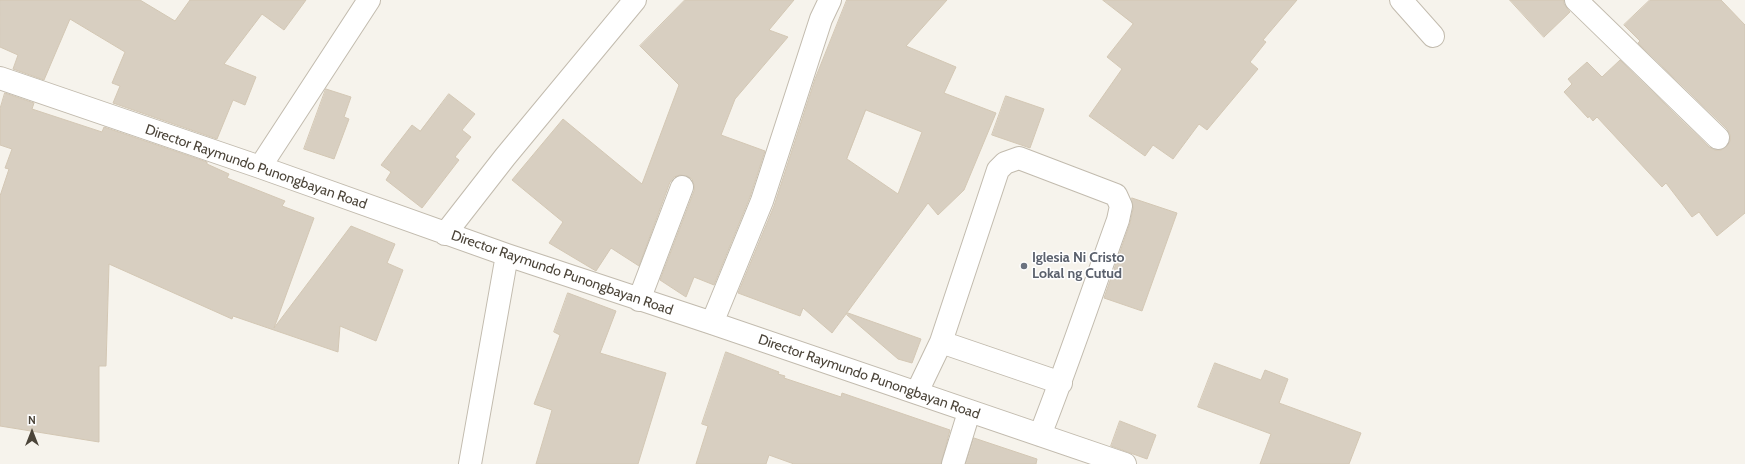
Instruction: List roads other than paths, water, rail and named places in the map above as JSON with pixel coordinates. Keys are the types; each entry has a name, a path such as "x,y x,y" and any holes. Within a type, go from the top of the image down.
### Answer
{"street":[{"path":"260,167 369,0"},
{"path":"445,234 505,157 635,0"},
{"path":"712,323 762,201 822,19 830,0"},
{"path":"1401,0 1433,36"},
{"path":"1576,0 1718,138"},
{"name":"Director Raymundo Punongbayan Road","path":"0,78 260,167 507,256 917,392 969,412 1040,435 1091,459 1125,464"},
{"path":"917,392 941,342 998,170 1005,163 1019,158 1116,195 1121,206 1118,220 1082,319 1061,383 1040,435"},
{"path":"639,300 682,187"},
{"path":"470,464 507,256"},
{"path":"941,342 1061,383"},
{"path":"953,464 969,412"}],"place":[{"name":"Iglesia Ni Cristo Lokal ng Cutud","path":"1024,266"}]}
